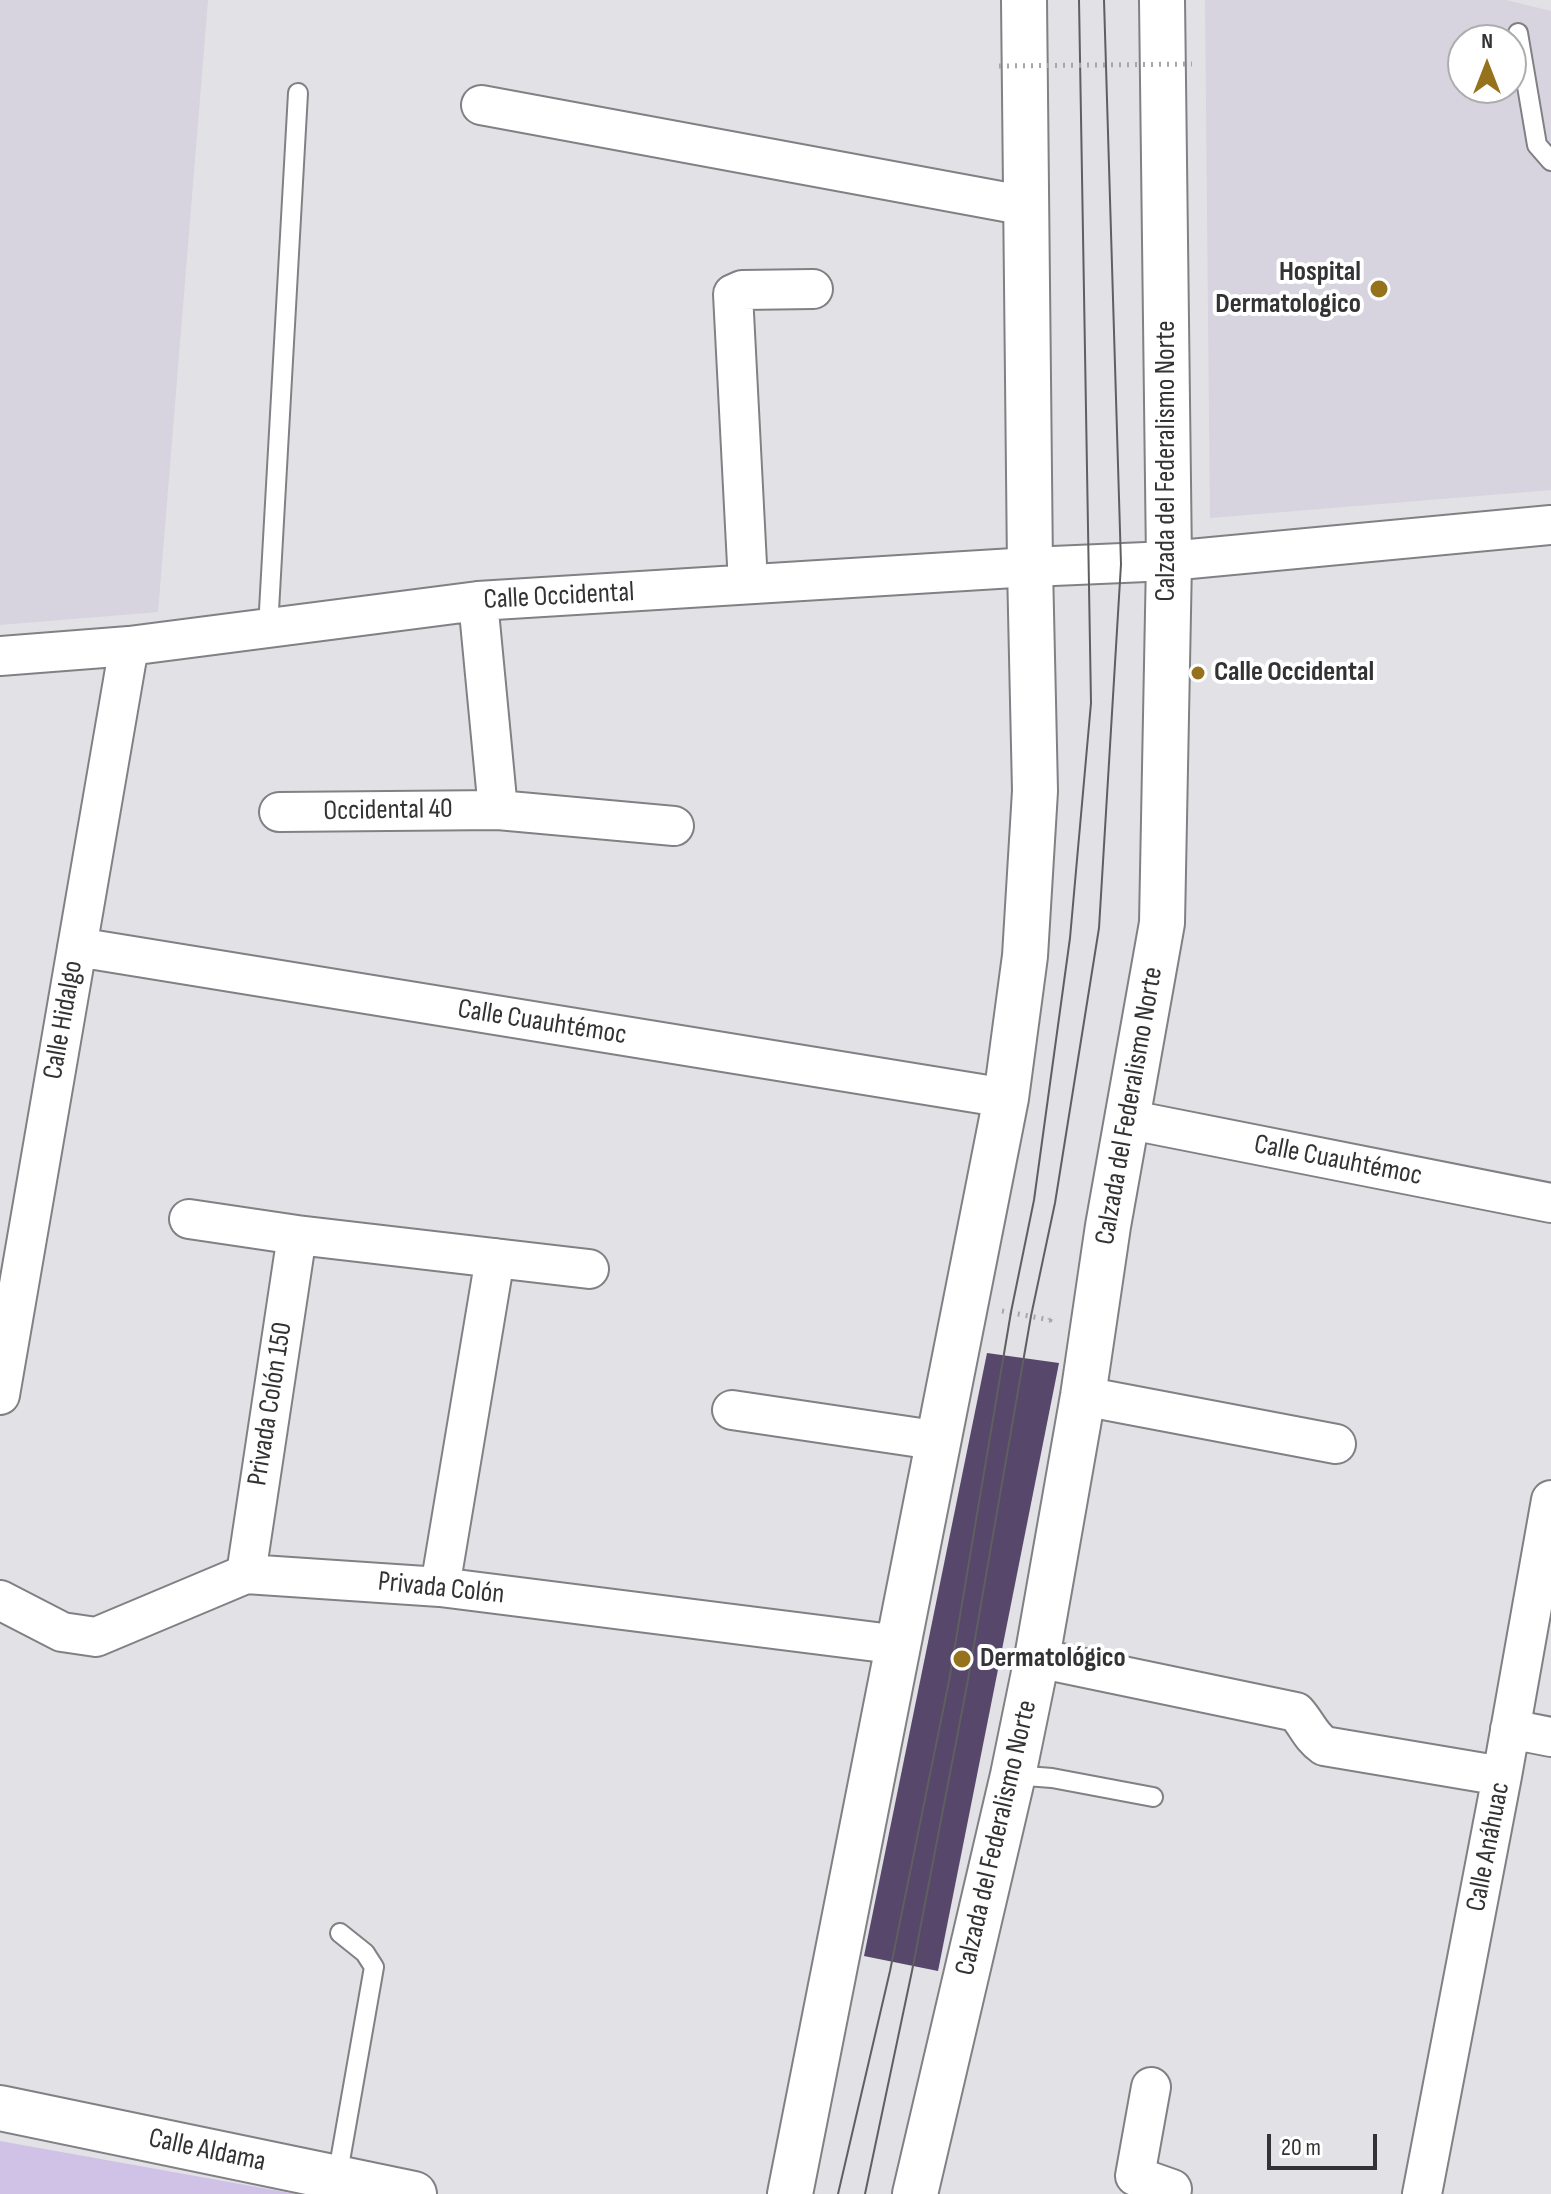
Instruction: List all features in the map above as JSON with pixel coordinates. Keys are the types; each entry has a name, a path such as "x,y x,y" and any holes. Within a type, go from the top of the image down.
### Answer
{"main road":[{"path":"790,2194 941,1441 1006,1098 1025,956 1035,791 1024,0"},
{"name":"Calzada del Federalismo Norte","path":"915,2194 1013,1775 1037,1658 1083,1396 1126,1119 1162,923 1169,561 1162,0"},
{"name":"Calle Aldama","path":"0,2108 414,2194"}],"street":[{"path":"481,105 1027,206"},
{"path":"748,584 733,294 742,290 813,289"},
{"name":"Calle Occidental","path":"0,656 129,646 478,601 1169,561 1551,525"},
{"path":"478,601 498,810"},
{"name":"Calle Hidalgo","path":"0,1395 129,646"},
{"name":"Occidental 40","path":"279,812 498,810 674,826"},
{"name":"Calle Cuauhtémoc","path":"77,947 1006,1098"},
{"name":"Calle Cuauhtémoc","path":"1126,1119 1551,1203"},
{"path":"189,1219 297,1235 589,1269"},
{"name":"Privada Colón 150","path":"246,1574 297,1235"},
{"path":"440,1587 495,1258"},
{"path":"1083,1396 1336,1444"},
{"path":"732,1410 941,1441"},
{"name":"Calle Anáhuac","path":"1422,2194 1551,1500"},
{"name":"Privada Colón","path":"0,1600 62,1632 96,1637 246,1574 440,1587 900,1645"},
{"path":"1037,1658 1296,1712 1311,1737 1324,1746 1502,1776"},
{"path":"1517,1685 1551,1667"},
{"path":"1510,1729 1551,1737"},
{"path":"1151,2087 1135,2176 1172,2189 1170,2194"}],"lane":[{"path":"1527,86 1537,145 1551,161"},
{"path":"268,628 298,93"},
{"path":"1013,1775 1052,1778 1153,1797"},
{"path":"337,2178 374,1967 365,1953 340,1933"}],"path":[{"path":"999,66 1192,64"},
{"path":"997,1310 1050,1320 1053,1306"}],"shaded area":[{"path":"0,0 208,0 158,612 0,625"},
{"name":"Hospital Dermatologico","path":"1205,0 1506,0 1551,11 1551,490 1210,518"},
{"path":"0,2141 296,2194 0,2194"}],"building":[{"name":"Dermatológico","path":"987,1353 1059,1363 938,1971 864,1956"}],"tram line":[{"path":"838,2194 890,1971 949,1681 1011,1312 1034,1200 1070,938 1091,703 1079,0"},
{"path":"865,2194 967,1685 1031,1316 1055,1203 1099,928 1121,564 1104,0"}],"place":[{"name":"Hospital Dermatologico","path":"1379,289"},
{"name":"Calle Occidental","path":"1198,673"},
{"name":"Dermatológico","path":"962,1659"}]}
